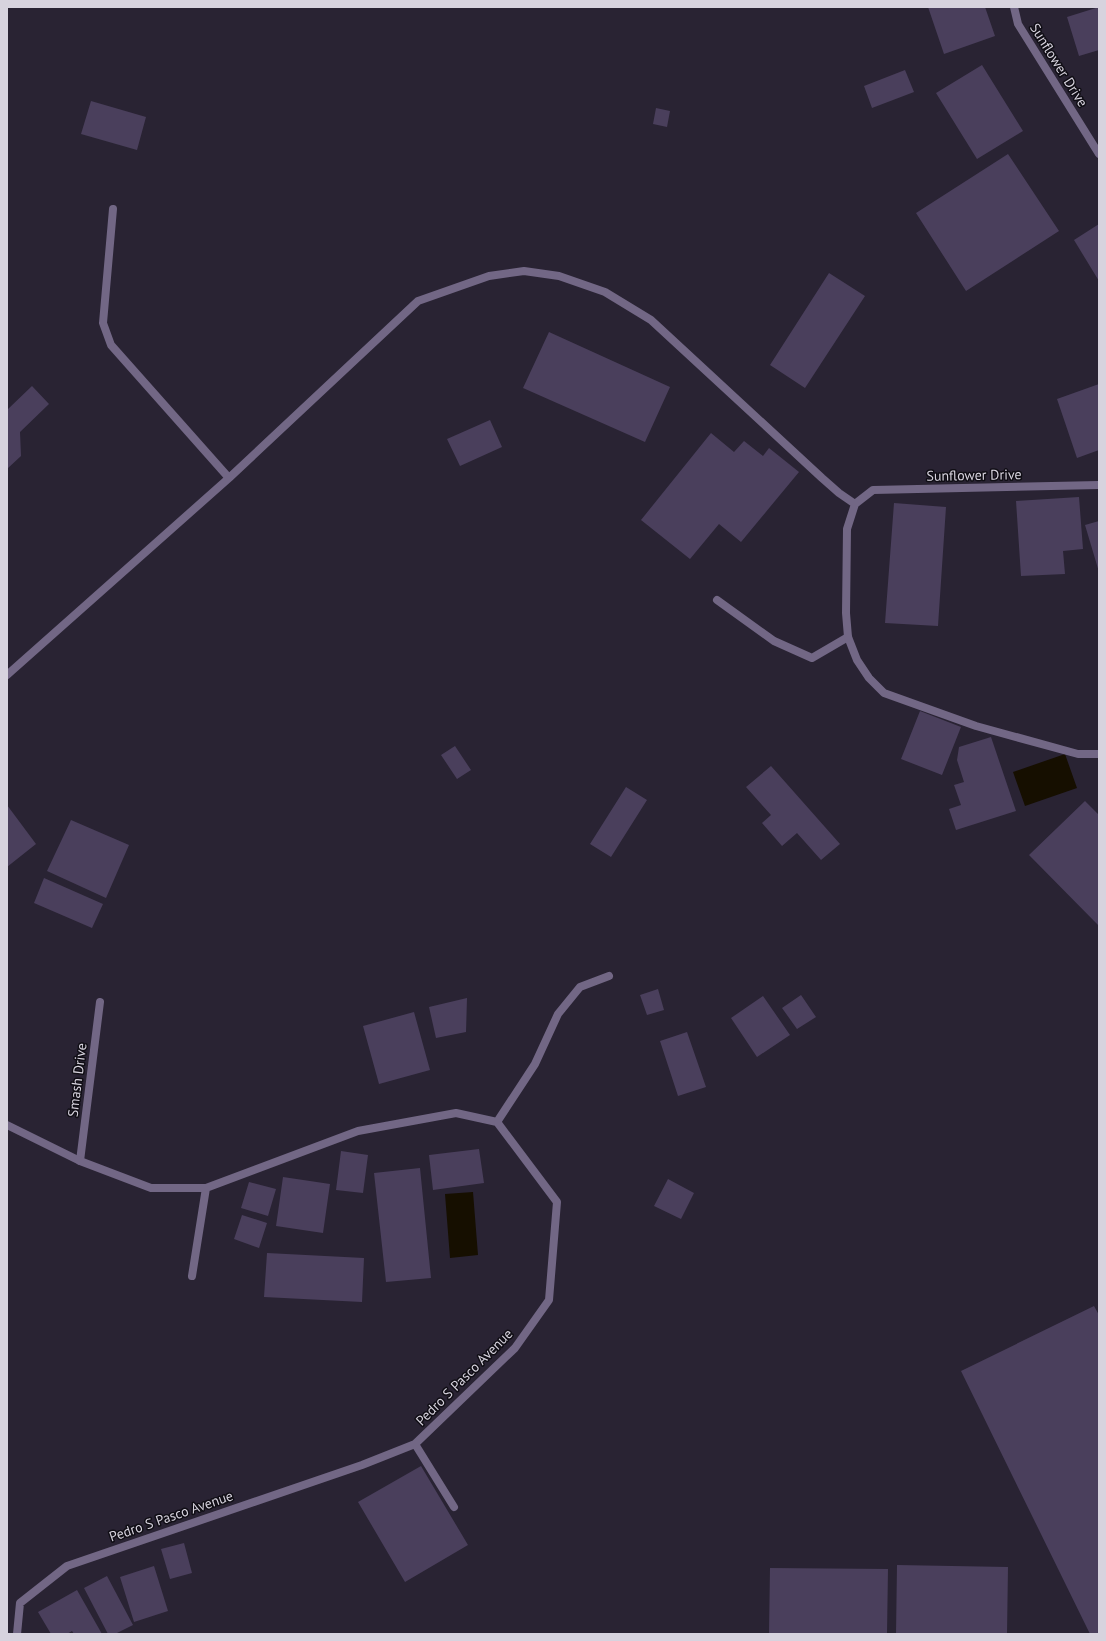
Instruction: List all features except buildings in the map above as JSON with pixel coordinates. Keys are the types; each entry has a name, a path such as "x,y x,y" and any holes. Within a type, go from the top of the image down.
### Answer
{"street":[{"name":"Sunflower Drive","path":"1014,7 1018,24 1099,154"},
{"path":"113,209 103,323 111,345 229,478"},
{"path":"7,675 229,478 418,301 488,276 524,271 559,276 604,292 651,320 822,478 839,493 855,504 847,529 846,613 848,637 857,660 869,678 884,693 984,728 1078,754 1099,754"},
{"name":"Sunflower Drive","path":"855,504 873,490 1099,485"},
{"path":"717,600 774,641 812,658 848,637"},
{"path":"7,1125 80,1161 152,1188 206,1188 358,1131 456,1113 497,1122 534,1064 558,1014 580,987 609,976"},
{"name":"Smash Drive","path":"80,1161 100,1002"},
{"name":"Pedro S Pasco Avenue","path":"17,1634 20,1603 67,1566 362,1466 415,1444 515,1348 549,1300 557,1202 497,1122"},
{"path":"192,1276 206,1188"},
{"path":"415,1444 454,1508"}],"shaded area":[{"path":"1065,754 1077,788 1025,806 1013,772"},
{"path":"473,1192 478,1255 450,1258 445,1194"}]}
